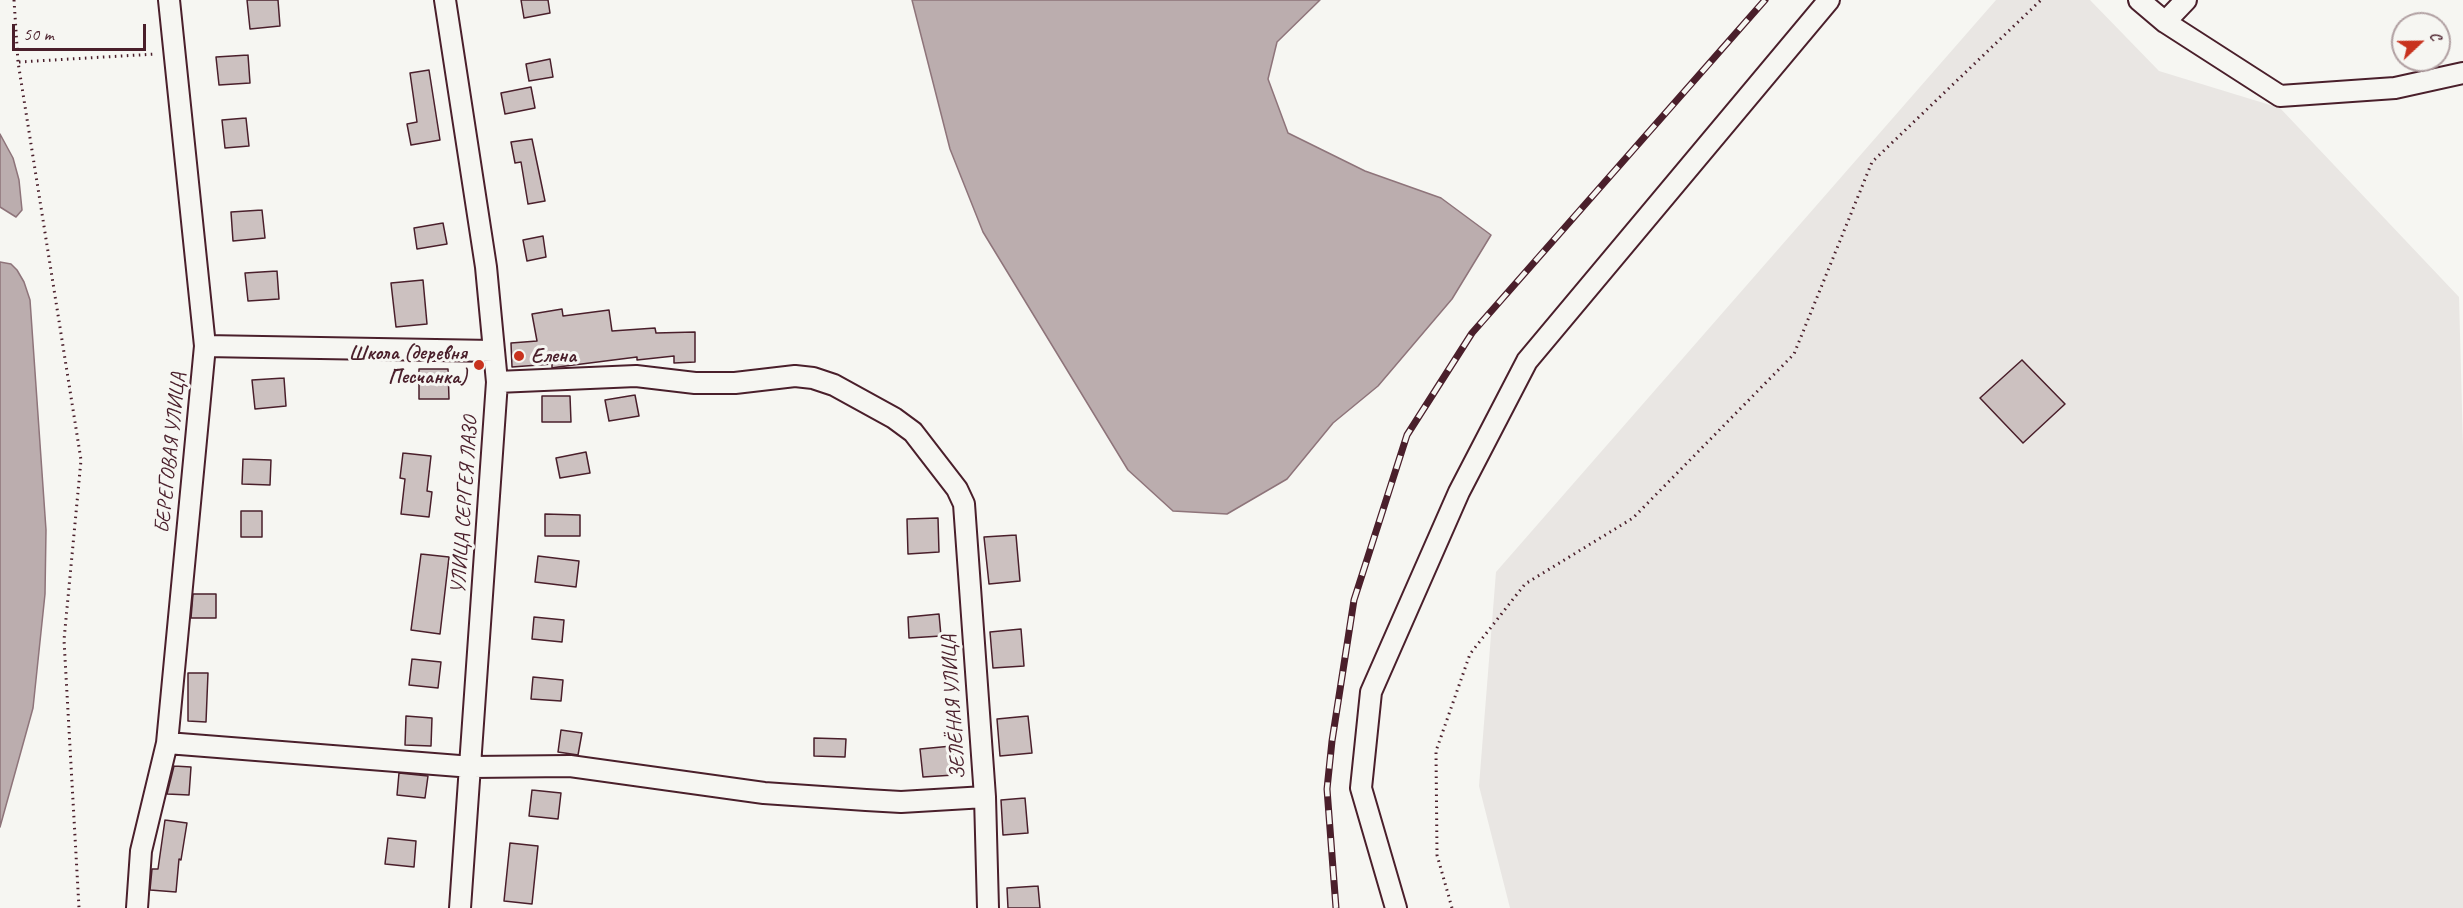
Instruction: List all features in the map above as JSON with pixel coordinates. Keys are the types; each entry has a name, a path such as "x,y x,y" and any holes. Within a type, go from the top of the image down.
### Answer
{"street":[{"name":"БЕРЕГОВАЯ УЛИЦА","path":"137,908 141,851 166,743 205,346 169,0"},
{"name":"УЛИЦА СЕРГЕЯ ЛАЗО","path":"445,0 486,267 496,382 472,767 460,908"},
{"path":"1396,908 1361,788 1371,692 1459,492 1527,360 1829,0"},
{"path":"2139,0 2165,22 2280,96 2395,88 2463,73"},
{"path":"2165,22 2186,0"},
{"path":"205,346 493,351"},
{"name":"ЗЕЛЁНАЯ УЛИЦА","path":"496,382 636,376 695,383 735,383 795,376 813,378 834,385 894,418 913,432 957,489 964,504 985,797 988,908"},
{"path":"166,743 472,767 570,766 764,793 901,802 985,797"}],"path":[{"path":"14,0 18,62 81,460 64,640 79,908"},
{"path":"1452,908 1437,855 1436,751 1470,654 1525,584 1633,518 1794,354 1872,162 2041,0"},
{"path":"18,62 176,52"}],"shaded area":[{"path":"912,0 1320,0 1277,42 1268,79 1288,133 1365,171 1441,198 1491,235 1452,299 1378,386 1333,423 1287,479 1227,514 1173,511 1128,470 983,232 950,149"},
{"path":"1996,0 2090,0 2159,71 2280,108 2459,297 2463,447 2463,908 1510,908 1479,786 1496,572"},
{"path":"0,134 13,158 19,180 22,210 16,217 0,207"},
{"path":"0,262 11,264 17,270 30,300 46,530 45,594 33,708 0,827"}],"building":[{"path":"247,0 278,0 280,26 250,29"},
{"path":"521,0 548,0 550,13 524,18"},
{"path":"248,55 250,83 219,85 216,57"},
{"path":"550,59 553,77 529,81 526,64"},
{"path":"429,70 440,140 411,145 407,124 417,122 410,73"},
{"path":"531,87 535,108 505,114 501,93"},
{"path":"246,118 249,146 225,148 222,120"},
{"path":"532,139 545,201 528,204 521,162 515,163 511,142"},
{"path":"262,210 265,238 233,241 231,212"},
{"path":"443,223 447,244 417,249 414,228"},
{"path":"543,236 546,257 527,261 523,240"},
{"path":"277,271 279,299 248,301 245,273"},
{"path":"423,280 427,324 396,327 391,283"},
{"path":"562,309 563,316 609,310 612,331 655,328 656,333 695,332 695,362 674,363 674,356 637,360 637,357 552,368 552,364 512,367 511,343 537,341 532,314"},
{"path":"2022,360 2065,404 2023,443 1980,398"},
{"path":"419,369 448,369 449,399 419,399"},
{"path":"284,378 286,406 255,409 252,380"},
{"path":"635,395 639,416 609,421 605,400"},
{"path":"542,396 570,396 571,422 542,422"},
{"path":"586,452 590,473 560,478 556,458"},
{"path":"403,453 431,456 427,491 432,492 429,517 401,514 405,479 400,478"},
{"path":"243,459 271,460 270,485 242,484"},
{"path":"241,511 262,511 262,537 241,537"},
{"path":"545,514 580,515 580,536 545,536"},
{"path":"938,518 939,552 908,554 907,519"},
{"path":"1016,535 1020,581 989,584 984,537"},
{"path":"421,554 449,557 440,634 411,630"},
{"path":"538,556 579,561 576,587 535,582"},
{"path":"193,594 216,594 216,618 191,618"},
{"path":"939,614 941,636 909,638 908,617"},
{"path":"534,617 564,620 562,642 532,639"},
{"path":"1021,629 1024,666 993,668 990,632"},
{"path":"412,659 441,662 438,688 409,685"},
{"path":"188,673 208,673 206,722 188,721"},
{"path":"533,677 563,680 561,701 531,699"},
{"path":"406,716 432,718 431,746 405,745"},
{"path":"1028,716 1032,753 1000,756 997,719"},
{"path":"561,730 582,733 578,755 558,752"},
{"path":"814,738 846,739 845,757 814,756"},
{"path":"952,746 954,775 923,777 920,749"},
{"path":"174,766 191,767 189,795 167,794"},
{"path":"399,773 428,776 425,798 397,795"},
{"path":"532,790 561,793 558,819 529,816"},
{"path":"1025,798 1028,833 1003,835 1001,800"},
{"path":"165,820 187,823 181,860 179,859 176,892 150,890 152,869 158,869"},
{"path":"388,838 416,841 414,867 385,864"},
{"path":"510,843 538,846 532,904 504,901"},
{"path":"1038,886 1040,908 1008,908 1007,888"}],"railway":[{"path":"1336,908 1327,789 1332,741 1354,600 1407,435 1472,333 1765,0"}],"place":[{"name":"Елена","path":"519,356"},
{"name":"Школа (деревня Песчанка)","path":"479,365"}]}
